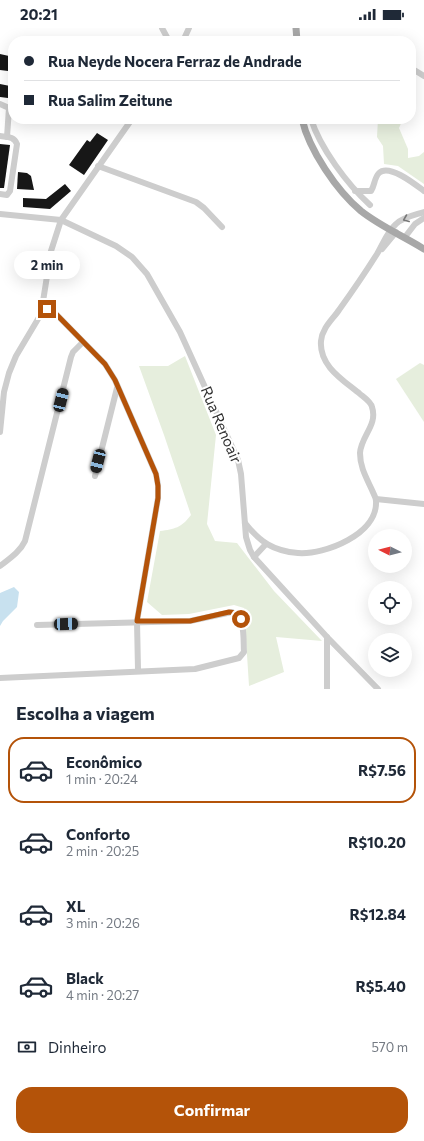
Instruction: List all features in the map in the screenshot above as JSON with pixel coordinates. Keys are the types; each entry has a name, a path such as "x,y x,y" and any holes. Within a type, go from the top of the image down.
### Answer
{"main road":[{"path":"304,124 311,146 345,195 361,210 424,249"}],"street":[{"path":"7,137 8,122"},
{"path":"0,432 4,392 8,373 16,356 39,319 43,308 51,252 61,220 128,124"},
{"path":"313,124 324,147 355,191 370,205"},
{"path":"0,136 16,140 17,144 10,191 7,195 0,194"},
{"path":"98,166 196,202 204,208 222,227"},
{"path":"355,191 371,191 376,178 383,170 395,172 423,189"},
{"path":"245,523 255,535 266,544 286,551 299,553 328,549 352,537 370,521 374,514 376,499 360,463 360,450 371,428 374,416 372,406 330,368 321,350 321,339 325,328 393,231 402,220 424,212"},
{"name":"Rua Renoair","path":"0,214 61,220 116,246 132,257 147,274 180,332 238,460 241,474 246,537 250,550 254,557 327,637 378,689"},
{"path":"405,237 415,224 424,218"},
{"path":"43,308 57,315 108,368 156,474 158,498 137,621 138,670"},
{"path":"0,566 22,547 25,541 71,357 73,352 83,342"},
{"path":"95,476 118,388"},
{"path":"376,499 424,504"},
{"path":"254,557 266,544"},
{"path":"0,678 138,670 195,669 239,658 244,652 242,622 238,615 232,612 190,621 137,621 38,625"},
{"path":"327,637 327,689"}],"green space":[{"path":"378,124 401,124 399,128 408,149 408,158 419,156 424,152 424,184 398,166 384,164 383,146 377,137"},
{"path":"185,356 216,435 207,524 215,541 237,543 274,591 322,641 276,637 284,672 249,686 244,608 234,605 189,614 162,615 147,602 160,531 181,525 191,515 139,366 168,366"},
{"path":"420,363 424,365 424,422 396,379"}],"water":[{"path":"14,587 19,592 17,607 0,626 0,593"}],"building":[{"path":"0,54 8,56 8,71 0,70"},
{"path":"0,84 8,86 8,98 0,97"},
{"path":"97,133 108,140 84,175 69,165 87,140 90,142"},
{"path":"0,144 10,145 4,188 0,188"},
{"path":"18,172 27,173 31,176 34,190 17,189"},
{"path":"65,184 71,191 50,209 23,207 23,198 46,199"}],"route":[{"path":"47,309 57,315 108,368 115,380 156,474 159,492 137,621 190,621 226,612 235,613 241,619"}]}
